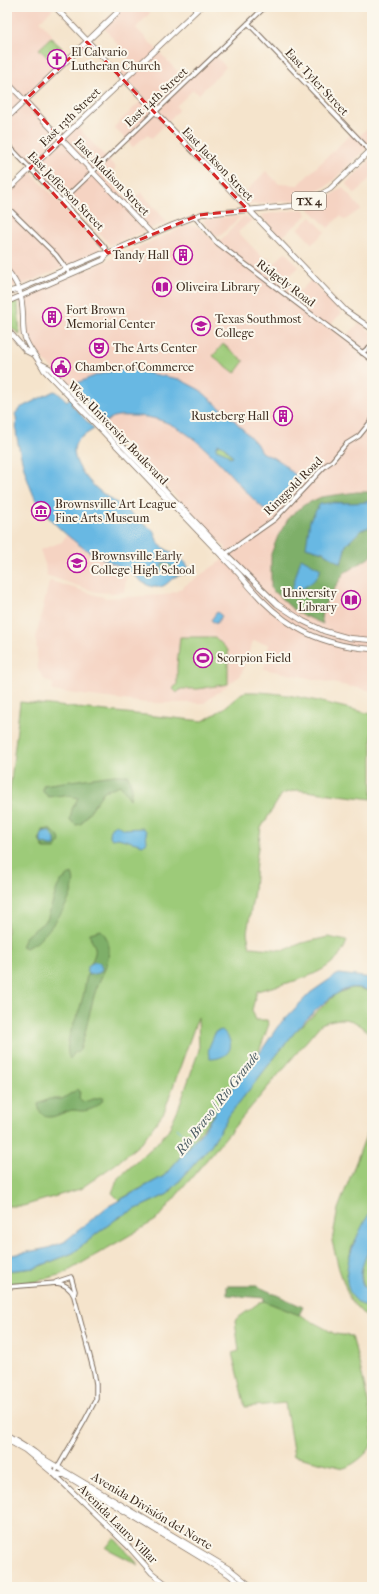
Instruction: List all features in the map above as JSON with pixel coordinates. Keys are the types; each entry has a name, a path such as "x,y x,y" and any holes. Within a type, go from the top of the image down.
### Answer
{"main road":[{"name":"East Jackson Street","path":"54,7 346,311 372,329"},
{"path":"7,118 123,7"},
{"name":"East 13th Street","path":"7,191 200,7"},
{"name":"East Madison Street","path":"7,82 152,234"},
{"name":"TX 4","path":"7,292 20,289 194,216 211,213 292,206 312,199 330,189 371,151"},
{"name":"TX 4","path":"7,302 103,260 108,253"},
{"name":"West University Boulevard","path":"7,270 18,283 22,296 24,334 32,354 44,370 78,402 226,554 277,604 318,629 337,635 372,640"},
{"name":"West University Boulevard","path":"7,329 26,351 32,354"},
{"path":"15,338 20,339 24,334"},
{"name":"West University Boulevard","path":"78,402 239,574 254,594 271,610 297,628 316,638 340,645 372,649"},
{"name":"Avenida Lauro Villar","path":"7,1435 39,1456 52,1468 54,1474"},
{"name":"Avenida Lauro Villar","path":"7,1440 36,1458 129,1548 152,1573 169,1586 175,1587"},
{"name":"Avenida División del Norte","path":"39,1456 59,1467 91,1489 228,1574 244,1587"},
{"name":"Avenida División del Norte","path":"54,1474 65,1475 91,1489 231,1570 252,1587"}],"street":[{"name":"East 14th Street","path":"62,201 265,7"},
{"name":"East Tyler Street","path":"248,23 371,151"},
{"name":"East Jefferson Street","path":"7,144 104,246 108,253"},
{"path":"7,206 56,256 70,274"},
{"name":"Ridgely Road","path":"194,216 219,244 372,360"},
{"path":"362,353 372,345"},
{"name":"Ringgold Road","path":"222,557 275,519 325,466 332,461 346,444 359,436 372,420"},
{"path":"52,1283 71,1277 75,1291 74,1296"},
{"path":"7,1287 52,1283 63,1284 69,1289 74,1296 94,1372 96,1396 84,1422 54,1474"}],"highlighted area":[{"path":"87,42 248,210 199,215 108,253 30,168 62,139 25,100"}],"shaded area":[{"path":"7,7 55,7 40,21 53,36 39,49 56,67 27,98 61,135 74,123 116,168 106,178 130,202 141,192 167,222 110,245 7,139"},
{"path":"116,7 144,7 150,13 136,28 185,79 213,53 226,67 199,94 193,90 176,106 179,110 152,138 147,135 133,147 114,127 143,99 117,71 129,58 101,24 118,9"},
{"path":"372,124 372,143 327,186 307,196 292,201 247,205 240,197 266,171 279,184 298,185 354,131 359,136"},
{"path":"372,158 372,176 355,194 346,183"},
{"path":"30,171 100,247 100,251 25,284 7,289 7,175 16,185"},
{"path":"342,187 361,209 345,220 340,216 328,228 309,209 309,207 322,203"},
{"path":"303,209 307,215 281,238 260,215"},
{"path":"244,216 252,220 238,232 263,258 268,258 273,265 285,252 299,267 286,279 300,291 311,280 342,313 330,325 345,337 360,323 372,333 372,691 264,669 269,644 253,641 241,675 204,703 147,703 52,691 53,684 44,679 38,670 36,637 49,582 51,581 106,598 165,595 177,591 221,561 226,548 33,349 29,343 26,331 25,298 188,225 197,226 217,244"},
{"path":"240,217 219,237 216,236 203,221 205,219"},
{"path":"311,217 325,232 312,244 298,229"},
{"name":"Brownsville Early College High School","path":"67,534 92,554 127,571 124,592 96,592 46,575 45,564 40,550 62,542"}],"green space":[{"path":"51,38 62,48 49,59 39,49"},
{"path":"16,301 18,303 20,335 7,324 7,305"},
{"path":"223,344 244,361 235,373 213,356"},
{"path":"219,444 224,446 233,457 230,458 216,449 215,446"},
{"path":"357,492 372,492 372,501 359,504 333,502 306,547 323,552 341,564 346,545 361,530 372,526 372,556 344,573 325,604 321,617 323,624 296,612 271,589 271,554 278,536 290,516 304,505 321,497"},
{"path":"162,563 166,563 177,569 167,572 161,567"},
{"name":"Scorpion Field","path":"180,637 215,637 228,650 228,684 198,689 181,689 177,693 173,689 177,684"},
{"path":"262,692 294,696 372,714 372,799 297,790 282,794 261,828 256,861 254,891 247,933 250,947 285,950 302,943 328,937 347,941 341,953 333,962 322,970 310,976 257,991 252,1010 256,1020 267,1020 269,1024 257,1057 188,1148 164,1176 119,1200 112,1193 118,1178 155,1145 168,1131 179,1107 199,1050 198,1017 164,1112 141,1143 117,1163 80,1189 23,1206 7,1206 7,816 20,702 203,721 223,709 242,693"},
{"path":"114,775 128,775 132,787 130,799 120,785 104,791 81,824 76,825 70,820 72,809 78,798 64,795 49,797 43,792 43,785"},
{"path":"49,829 58,836 60,840 55,849 44,849 39,840 42,830"},
{"path":"72,873 74,881 69,900 57,919 37,942 26,948 21,946 26,936 47,920 57,888 61,881"},
{"path":"101,930 108,943 108,958 94,996 80,1050 74,1053 70,1060 68,1053 69,1039 79,1011 89,968 95,953 95,948 90,933"},
{"path":"351,988 358,988 372,992 372,1037 361,1026 349,1020 343,1019 329,1021 321,1024 156,1220 63,1274 34,1282 7,1285 7,1271 35,1268 73,1253 119,1217 168,1194 211,1145 230,1114 294,1033 336,994"},
{"path":"78,1089 80,1091 79,1099 82,1102 104,1097 93,1109 82,1111 73,1110 52,1117 43,1115 40,1111 38,1104 49,1099 62,1099"},
{"path":"372,1120 372,1209 351,1249 347,1274 349,1288 352,1295 372,1309 372,1319 366,1317 350,1300 339,1269 332,1241 338,1209"},
{"path":"372,1240 372,1294 366,1289 363,1282 362,1268 363,1261"},
{"path":"227,1286 257,1286 303,1307 299,1315 264,1301 264,1298 227,1295"},
{"path":"265,1301 300,1315 335,1334 352,1336 370,1411 372,1427 370,1448 355,1463 344,1468 294,1456 285,1403 245,1407 232,1353 239,1351 235,1320 260,1302"},
{"path":"114,1538 139,1565 106,1548"}],"water":[{"path":"131,370 179,379 200,390 234,420 256,443 261,452 280,461 302,481 270,509 264,509 206,449 190,436 172,425 153,418 118,416 106,422 80,395 71,404 94,429 78,440 74,447 74,454 80,469 96,488 153,530 159,544 182,559 188,567 189,572 176,576 165,585 159,587 147,585 128,571 85,549 47,516 37,502 30,488 20,453 16,431 15,414 20,408 54,391 67,401 77,390 73,385 101,374","holes":["219,444 224,446 233,457 230,458 226,453 216,449 216,446","163,563 166,563 177,569 167,572 161,567"]},
{"path":"372,501 372,526 361,530 346,545 341,564 323,552 306,547 310,520 320,504 359,503"},
{"path":"301,558 321,569 314,580 307,586 295,592 292,589"},
{"path":"217,612 222,616 216,624 211,620"},
{"path":"116,824 123,829 143,828 146,831 147,842 143,845 118,838 112,839 110,836 111,827"},
{"path":"44,831 50,832 55,839 55,846 41,843 41,836"},
{"path":"94,962 100,963 102,969 99,973 89,975 86,971 89,965"},
{"path":"339,974 372,978 372,992 365,989 356,988 344,990 336,994 313,1013 294,1033 230,1114 211,1145 168,1194 119,1217 73,1253 35,1268 7,1271 7,1256 48,1248 64,1242 107,1207 164,1176 202,1132 227,1095 257,1057 278,1026 310,993"},
{"path":"222,1030 230,1040 230,1050 223,1056 210,1059 208,1052 215,1032"},
{"path":"372,1209 372,1240 364,1261 361,1275 365,1288 372,1294 372,1309 358,1302 350,1291 347,1278 348,1264 352,1248 365,1220"}],"waterway":[{"name":"Río Bravo / Rio Grande","path":"176,1128 194,1142"}],"place":[{"name":"El Calvario Lutheran Church","path":"57,59"},
{"name":"Tandy Hall","path":"183,255"},
{"name":"Oliveira Library","path":"162,287"},
{"name":"Fort Brown Memorial Center","path":"52,317"},
{"name":"Texas Southmost College","path":"201,326"},
{"name":"The Arts Center","path":"99,348"},
{"name":"Chamber of Commerce","path":"61,367"},
{"name":"Rusteberg Hall","path":"283,416"},
{"name":"Brownsville Art League Fine Arts Museum","path":"41,511"},
{"name":"Brownsville Early College High School","path":"77,563"},
{"name":"University Library","path":"351,600"},
{"name":"Scorpion Field","path":"203,658"}]}
